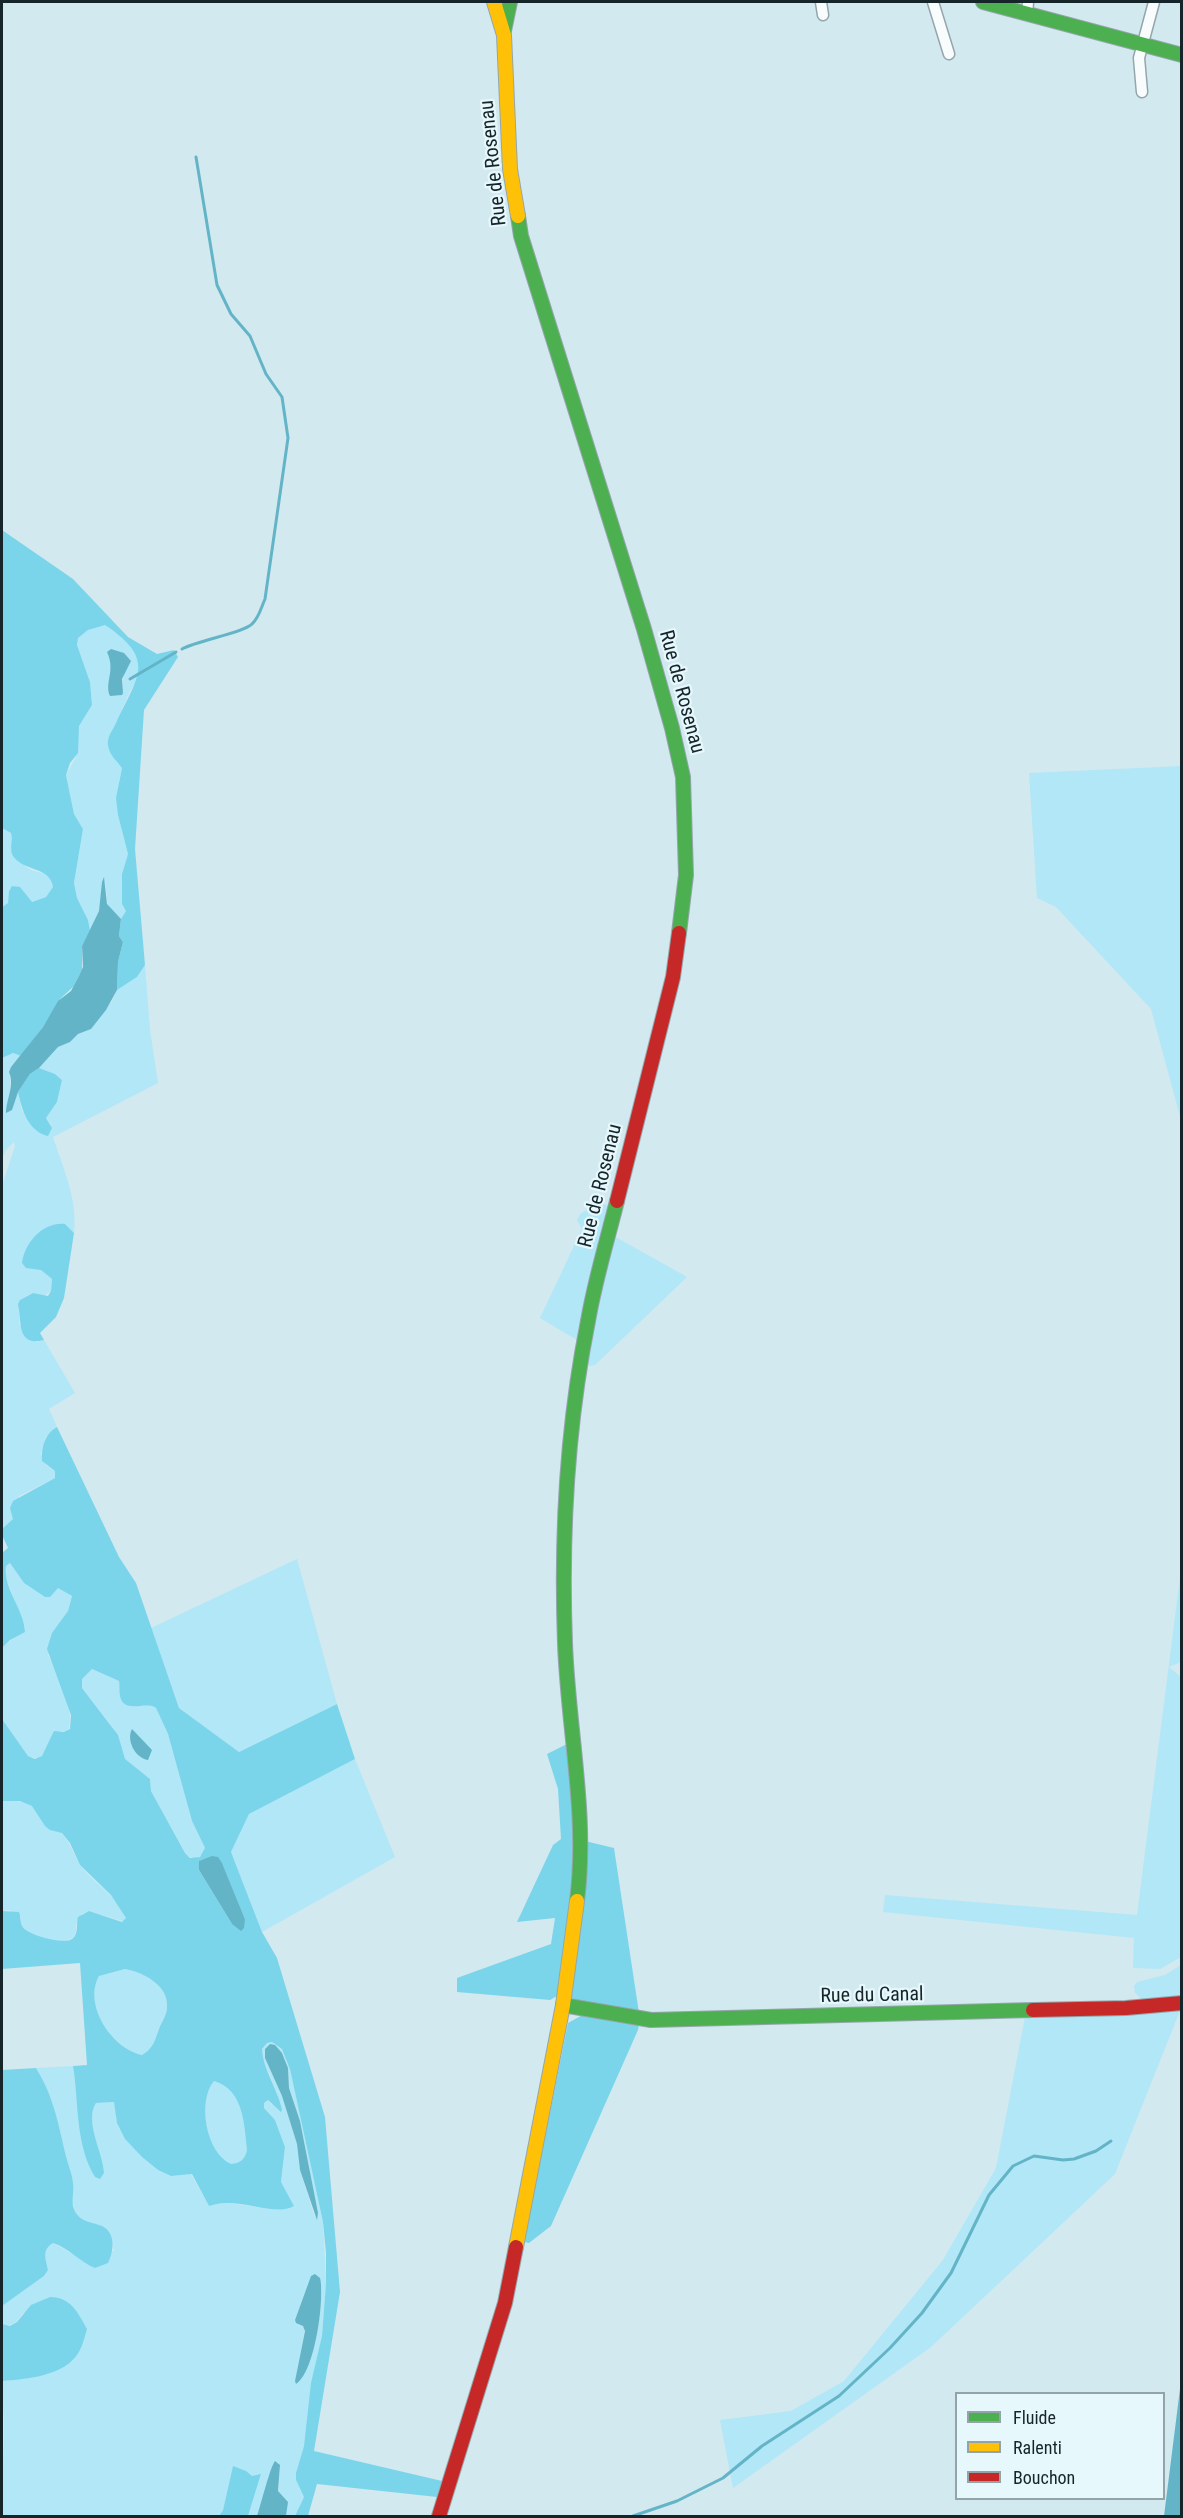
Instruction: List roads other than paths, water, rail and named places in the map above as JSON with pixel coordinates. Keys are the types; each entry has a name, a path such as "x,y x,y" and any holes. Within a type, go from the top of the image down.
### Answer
{"main road":[{"name":"Rue de Rosenau","path":"494,2 504,35"},
{"name":"Rue de Rosenau","path":"439,2517 506,2303 563,2005 579,1884 579,1808 565,1620 566,1492 580,1367 588,1319 673,977 686,875 683,777 672,728 651,651 521,236 510,169 504,35 510,2"},
{"path":"983,2 1027,8 1142,45 1182,55"},
{"name":"Rue du Canal","path":"563,2005 651,2020 1126,2008 1182,2003"}],"street":[{"path":"821,2 823,15"},
{"path":"933,2 949,54"},
{"path":"1142,92 1139,58 1154,2"}],"waterway":[{"path":"182,649 247,627 258,616 265,599 288,438 282,397 266,374 250,336 231,314 217,285 196,157"},
{"path":"130,679 176,652"},
{"path":"633,2516 677,2501 723,2478 762,2446 839,2396 890,2348 922,2313 951,2273 989,2195 1013,2166 1034,2156 1063,2160 1074,2159 1096,2151 1111,2141"}]}
